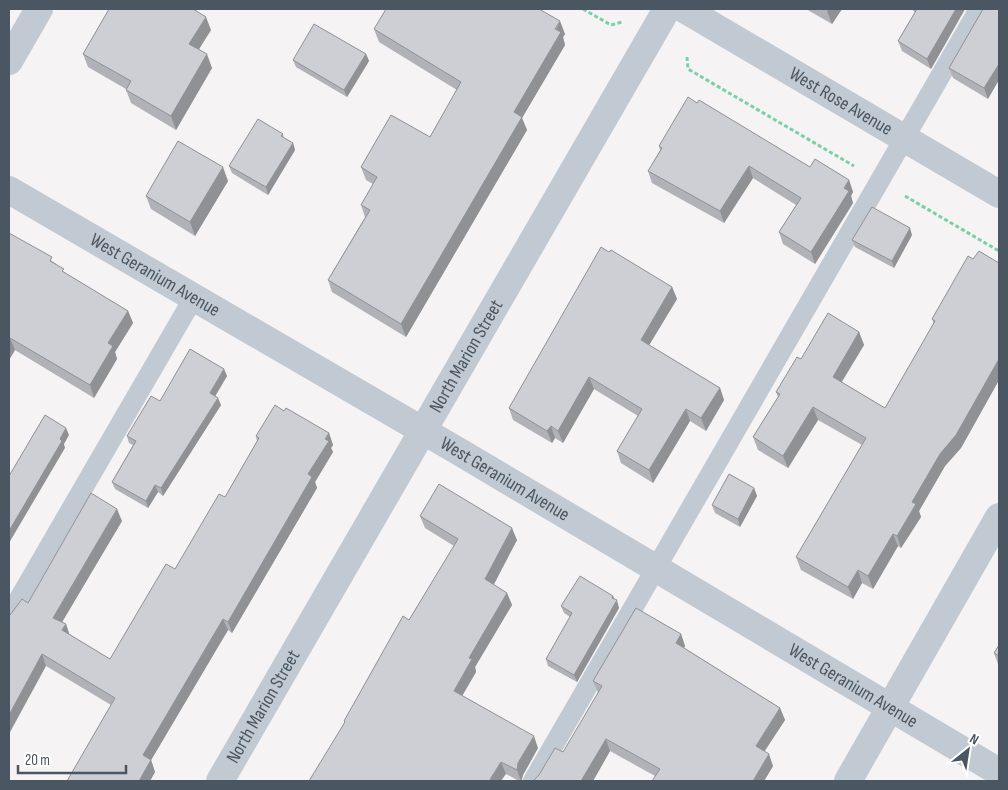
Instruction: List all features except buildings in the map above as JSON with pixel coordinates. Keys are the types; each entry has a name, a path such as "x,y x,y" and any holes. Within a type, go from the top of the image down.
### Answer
{"street":[{"path":"9,61 39,9"},
{"name":"North Marion Street","path":"220,781 668,9"},
{"name":"West Rose Avenue","path":"684,9 999,194"},
{"name":"West Geranium Avenue","path":"9,190 658,568 999,772"},
{"path":"848,781 999,517"}],"lane":[{"path":"533,781 980,9"},
{"path":"9,616 194,297"}],"path":[{"path":"582,9 611,25 623,22"},
{"path":"687,57 688,69 999,251"}]}
